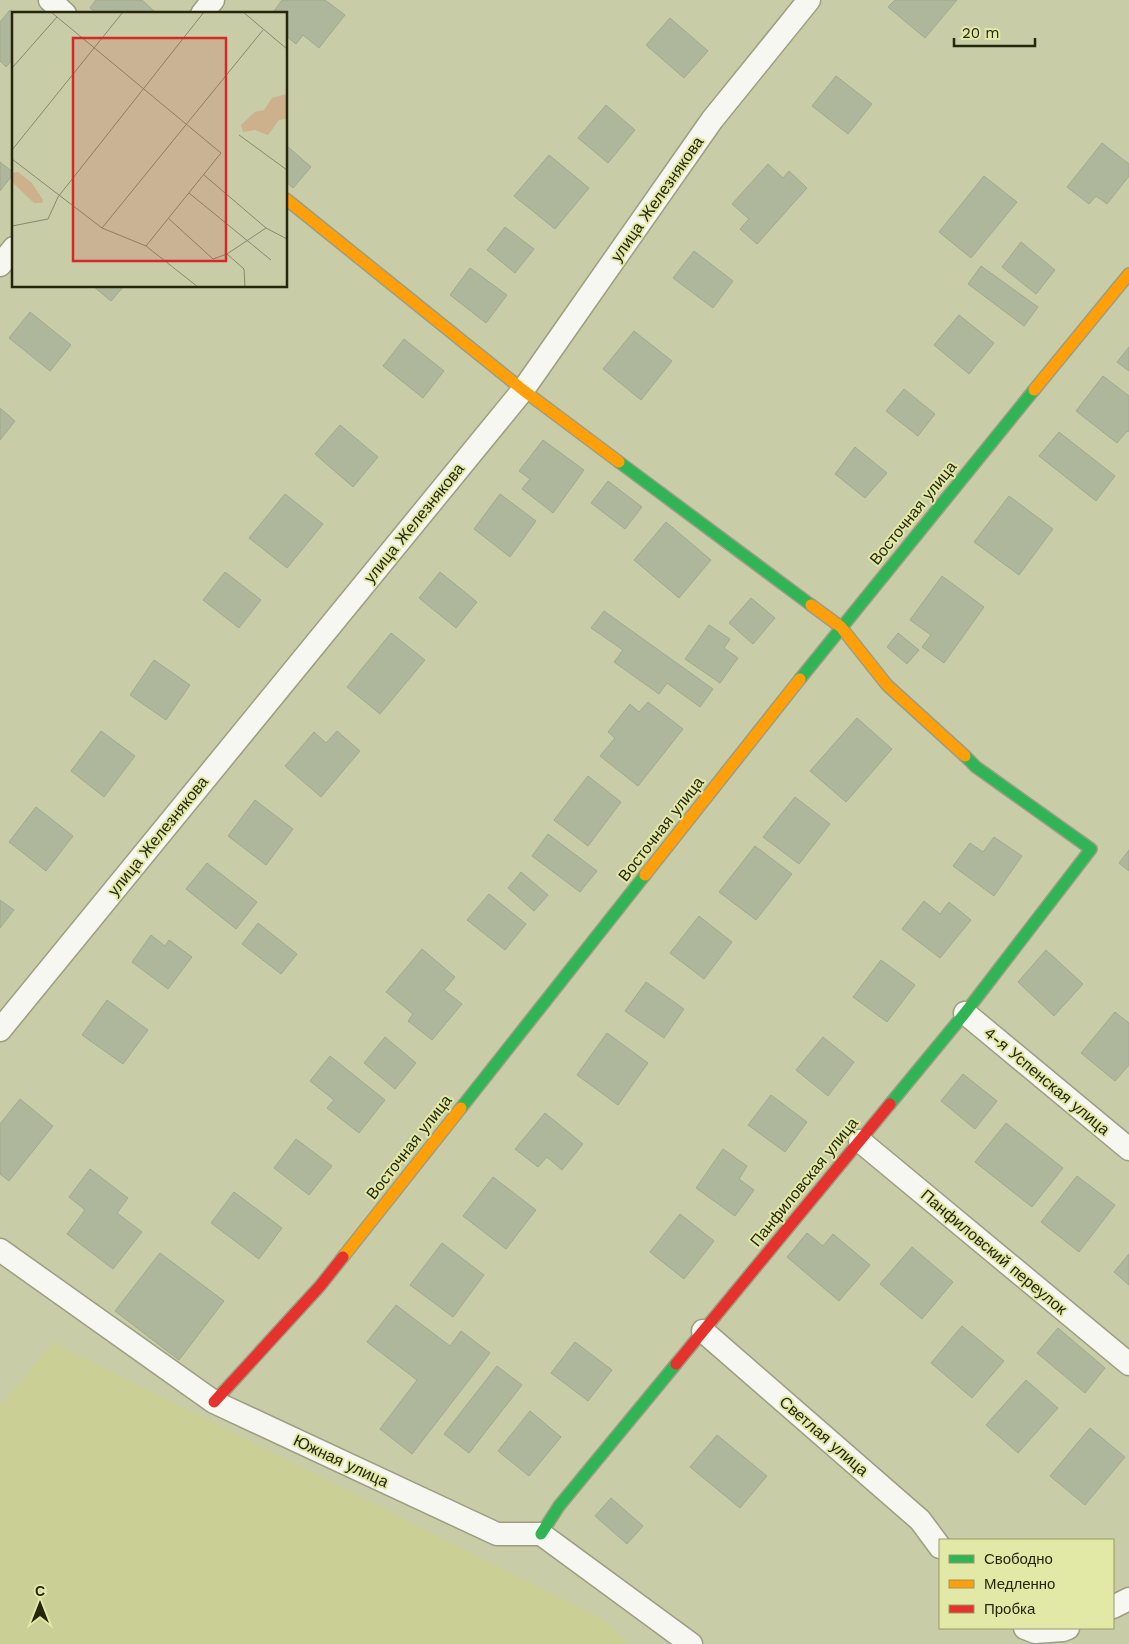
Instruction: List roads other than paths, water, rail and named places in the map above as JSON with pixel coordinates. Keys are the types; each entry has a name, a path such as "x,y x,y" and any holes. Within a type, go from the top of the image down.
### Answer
{"street":[{"path":"50,0 63,12"},
{"path":"204,12 213,0"},
{"name":"улица Железнякова","path":"0,1030 523,390 712,120 809,0"},
{"path":"288,201 523,390 841,627"},
{"path":"0,265 12,250"},
{"name":"Восточная улица","path":"214,1402 320,1286 841,627 1129,274"},
{"name":"Панфиловская улица","path":"541,1534 559,1506 965,1013 1091,849 976,767 887,685 841,627"},
{"name":"4-я Успенская улица","path":"965,1013 1129,1149"},
{"name":"Панфиловский переулок","path":"860,1141 1129,1364"},
{"name":"Южная улица","path":"0,1250 214,1402 497,1534 541,1534"},
{"name":"Светлая улица","path":"703,1331 920,1520 939,1546"},
{"path":"541,1534 691,1644"},
{"path":"1114,1607 1129,1600"},
{"path":"1028,1629 1035,1632 1066,1629"}]}
